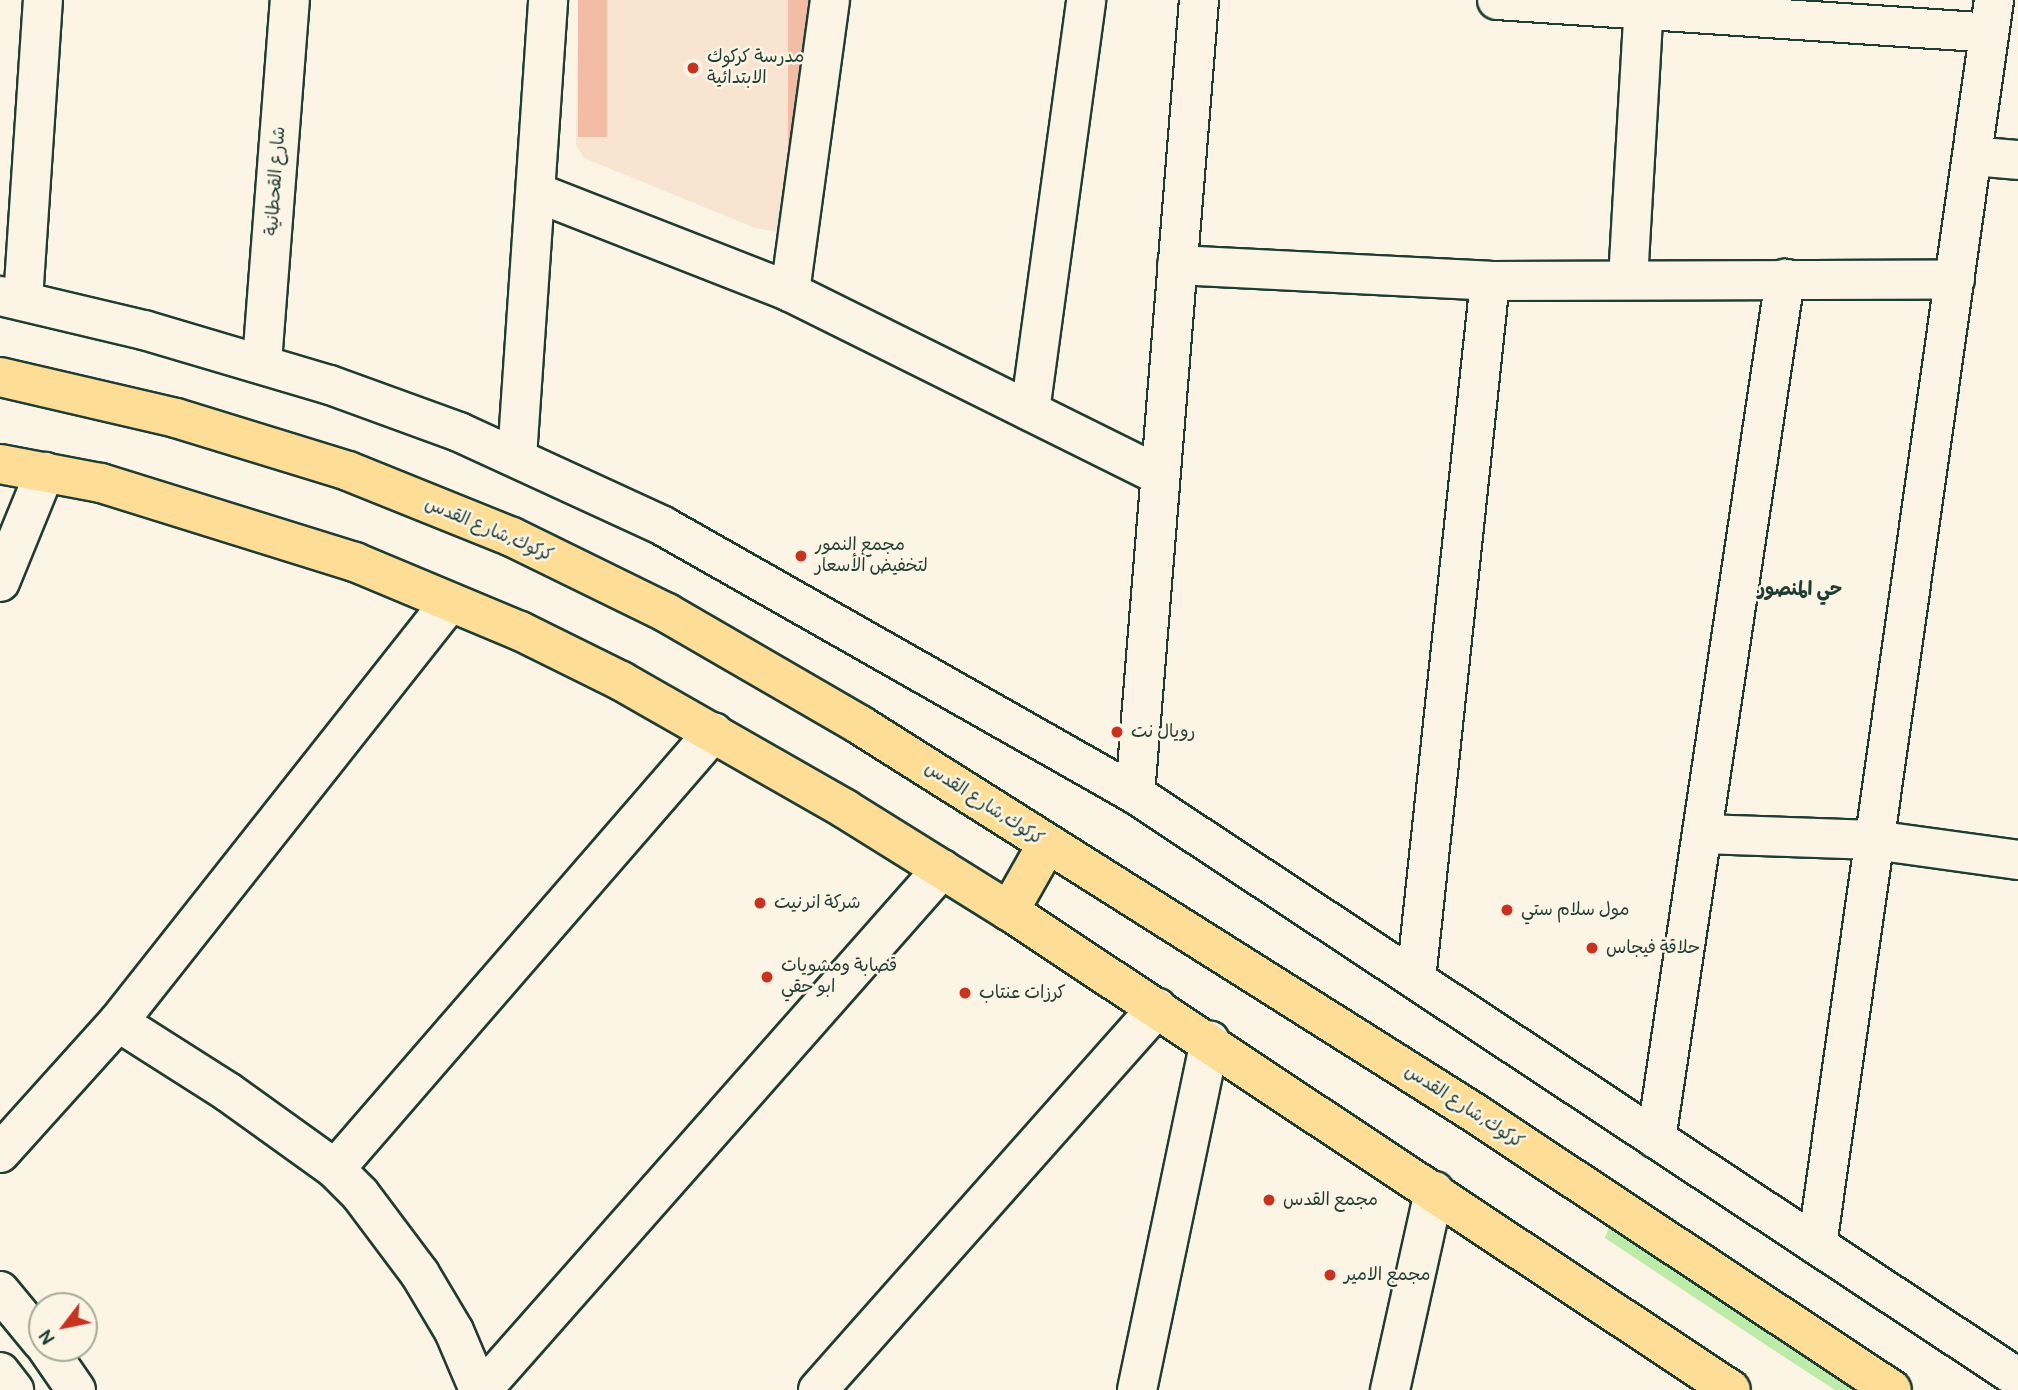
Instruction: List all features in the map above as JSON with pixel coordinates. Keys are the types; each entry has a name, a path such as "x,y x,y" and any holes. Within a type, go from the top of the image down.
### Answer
{"main road":[{"name":"كركوك,شارع القدس","path":"0,377 176,418 295,455 512,537 667,613 860,725 1470,1110 1892,1390"},
{"path":"0,464 45,472 199,512 355,562 520,631 713,733 942,869 1210,1041 1721,1387"},
{"path":"1009,911 1047,844"}],"street":[{"path":"43,0 11,298 262,362 394,407 517,457 663,526 1135,794 2018,1378"},
{"name":"شارع القحطانية","path":"262,362 290,0"},
{"path":"517,457 538,193 548,0"},
{"path":"790,292 830,0"},
{"path":"1030,411 1086,0"},
{"path":"1135,794 1199,0"},
{"path":"1497,0 1992,17 1816,1245"},
{"path":"1628,280 1644,5"},
{"path":"1972,156 2018,160"},
{"path":"538,193 790,292 1159,475"},
{"path":"1177,265 1490,281 1955,279"},
{"path":"1656,1139 1785,279"},
{"path":"1416,979 1490,281"},
{"path":"0,582 45,472"},
{"path":"0,1153 118,1022 450,602"},
{"path":"335,1169 713,733"},
{"path":"1703,834 1874,840 2018,860"},
{"path":"118,1022 228,1092 335,1169 385,1222 420,1274 454,1331 481,1390 942,869"},
{"path":"818,1390 1157,1008"},
{"path":"1138,1390 1210,1041"},
{"path":"1390,1390 1434,1191"},
{"path":"0,1291 28,1325"},
{"path":"57,1362 76,1390"},
{"path":"0,1372 14,1390"}],"shaded area":[{"name":"مدرسة كركوك الابتدائية","path":"578,0 818,0 785,233 755,228 584,158 576,145"}],"green space":[{"path":"1611,1222 1868,1390 1835,1390 1772,1349 1605,1238"}],"building":[{"path":"578,0 607,0 607,137 578,137"},
{"path":"788,0 818,0 818,230 788,230"}],"place":[{"name":"مدرسة كركوك الابتدائية","path":"693,68"},
{"name":"مجمع النمور لتخفيض الأسعار","path":"801,556"},
{"name":"رويال نت","path":"1117,732"},
{"name":"شركة انرنيت","path":"760,903"},
{"name":"مول سلام ستي","path":"1507,910"},
{"name":"حلاقة فيجاس","path":"1592,948"},
{"name":"قصابة ومشويات ابو حقي","path":"767,977"},
{"name":"كرزات عنتاب","path":"965,993"},
{"name":"مجمع القدس","path":"1269,1200"},
{"name":"مجمع الامير","path":"1330,1275"}],"district":[{"name":"حي المنصور","path":"1800,590"}]}
